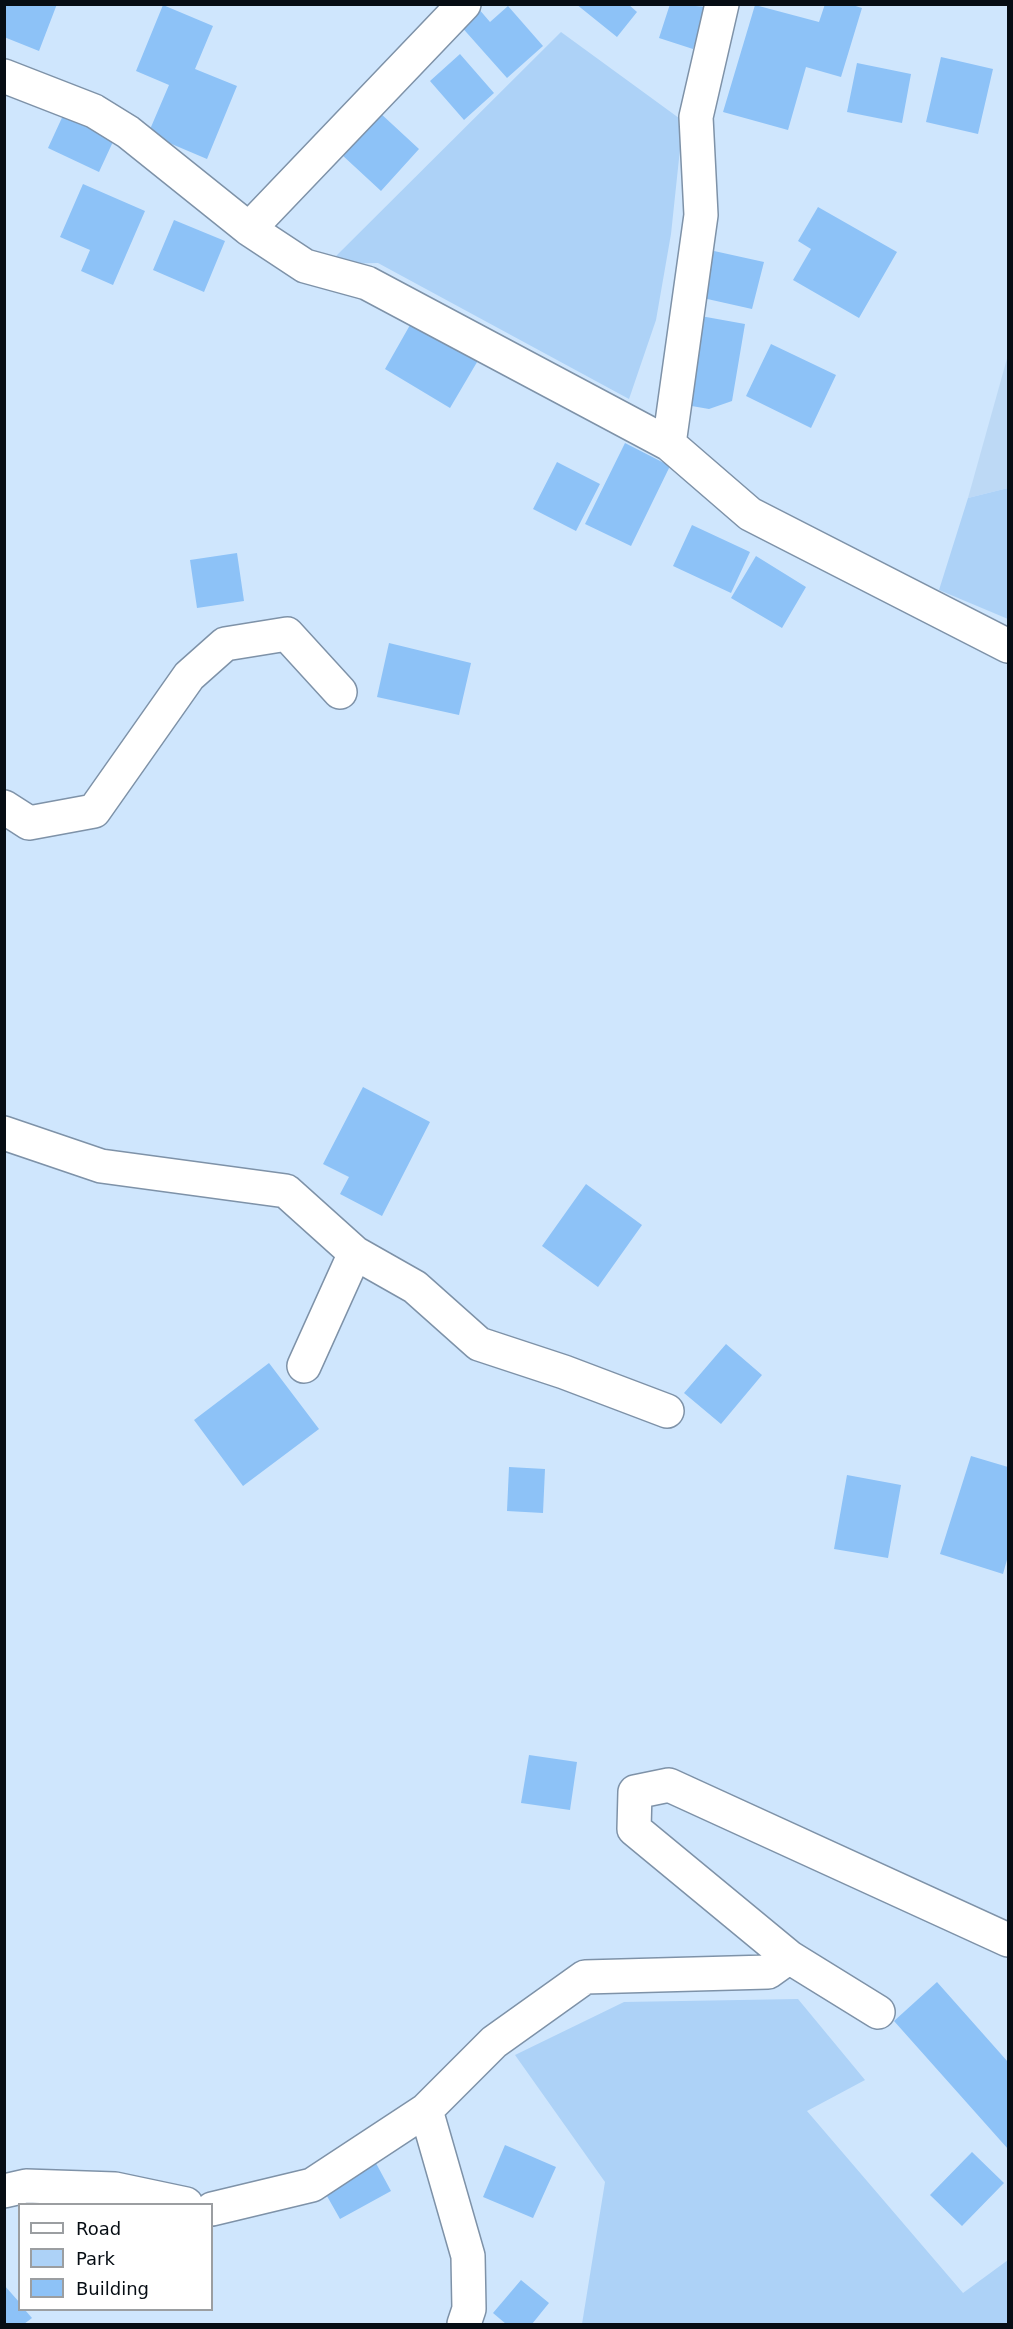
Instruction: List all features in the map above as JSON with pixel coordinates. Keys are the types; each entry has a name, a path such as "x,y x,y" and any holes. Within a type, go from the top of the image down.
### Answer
{"street":[{"path":"249,228 464,4"},
{"path":"669,444 701,215 696,117 723,4"},
{"path":"4,76 94,111 129,132 249,228 305,266 367,283 669,444 750,514 1008,646"},
{"path":"4,807 30,823 94,811 189,676 225,644 287,634 340,692"},
{"path":"4,1133 101,1166 286,1191 355,1253 415,1287 479,1344 564,1372 667,1411"},
{"path":"304,1366 355,1253"},
{"path":"878,2012 789,1957 634,1829 635,1792 669,1785 1008,1940"},
{"path":"213,2209 312,2185 426,2110 494,2042 585,1977 768,1972 789,1957"},
{"path":"426,2110 468,2256 469,2309 464,2325"},
{"path":"4,2191 26,2186 115,2189 177,2203"}],"shaded area":[{"path":"1008,355 1008,488 968,498"}],"green space":[{"path":"561,32 683,121 671,234 656,320 629,399 378,263 328,264"},
{"path":"1008,488 1008,619 939,590 968,498"},
{"path":"798,1999 865,2080 807,2111 963,2293 1008,2260 1008,2324 582,2324 605,2182 515,2055 624,2002"}],"building":[{"path":"4,4 57,4 39,51 4,37"},
{"path":"576,4 628,4 637,12 617,37"},
{"path":"670,4 708,7 693,49 659,38"},
{"path":"825,4 849,4 862,8 841,77 806,67 788,130 723,112 755,5 819,22"},
{"path":"163,5 213,26 195,69 237,86 207,159 148,134 169,85 136,71"},
{"path":"508,6 543,46 507,78 459,24 478,8 490,22"},
{"path":"460,54 494,93 464,120 430,81"},
{"path":"941,57 993,69 978,134 926,122"},
{"path":"857,63 911,74 902,123 847,112"},
{"path":"66,109 117,133 99,172 48,148"},
{"path":"379,112 419,149 381,191 341,154"},
{"path":"83,184 145,211 113,285 81,271 90,250 60,237"},
{"path":"818,207 897,252 859,318 793,280 811,249 798,241"},
{"path":"174,220 225,241 204,292 153,270"},
{"path":"705,249 764,262 752,309 694,296"},
{"path":"695,315 745,324 732,401 709,409 680,404"},
{"path":"414,318 480,357 450,408 385,369"},
{"path":"771,344 836,375 811,428 746,396"},
{"path":"625,443 670,466 631,546 585,524"},
{"path":"557,462 600,484 576,531 533,509"},
{"path":"692,525 750,552 731,593 673,566"},
{"path":"237,553 244,601 197,608 190,560"},
{"path":"756,556 806,587 782,628 731,598"},
{"path":"389,643 471,663 459,715 377,697"},
{"path":"363,1087 430,1122 382,1216 340,1194 349,1177 323,1164"},
{"path":"586,1184 642,1225 598,1287 542,1246"},
{"path":"726,1344 762,1375 721,1424 684,1393"},
{"path":"269,1363 319,1429 243,1486 194,1420"},
{"path":"971,1456 1008,1467 1008,1556 1003,1574 940,1554"},
{"path":"509,1467 545,1469 543,1513 507,1511"},
{"path":"847,1475 901,1485 888,1558 834,1549"},
{"path":"529,1755 577,1762 570,1810 521,1803"},
{"path":"937,1982 1008,2062 1008,2149 894,2021"},
{"path":"505,2145 556,2167 533,2218 483,2197"},
{"path":"972,2152 1004,2183 962,2226 930,2195"},
{"path":"371,2154 391,2191 340,2219 319,2182"},
{"path":"521,2280 549,2303 532,2324 506,2324 493,2313"},
{"path":"4,2285 18,2301 18,2311 26,2311 32,2318 24,2324 4,2324"}]}
